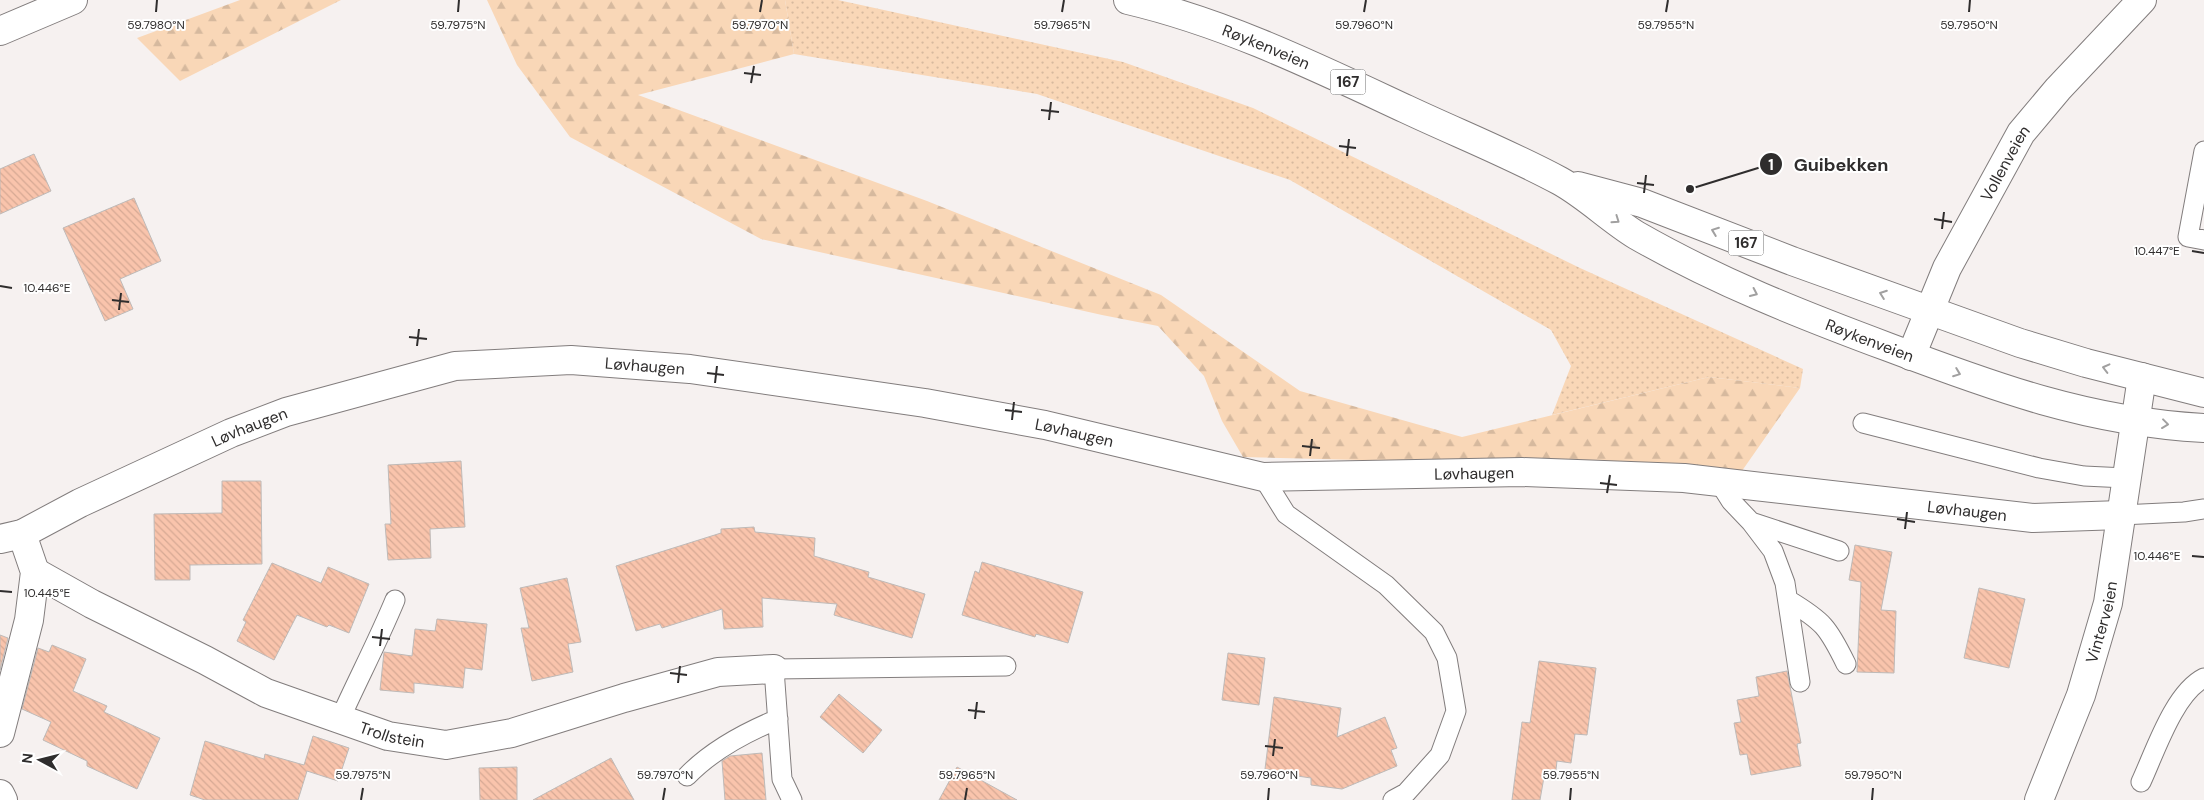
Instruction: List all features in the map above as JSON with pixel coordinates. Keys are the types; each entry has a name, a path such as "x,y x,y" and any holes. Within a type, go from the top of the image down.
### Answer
{"street":[{"path":"0,31 73,0"},
{"name":"Røykenveien","path":"1128,0 1205,22 1298,58 1562,182 1635,234 1710,273 1808,318 1986,384 2085,413 2204,428"},
{"name":"Vollenveien","path":"1911,356 1956,252 2021,133 2058,88 2142,0"},
{"name":"Røykenveien","path":"1562,182 1642,203 1929,311 2086,363 2204,392"},
{"name":"Løvhaugen","path":"11,537 230,433 286,412 455,366 571,360 690,369 925,403 1045,426 1262,477 1522,472 1684,478 2033,518 2121,515"},
{"name":"Vinterveien","path":"2039,800 2080,695 2108,602 2142,377"},
{"path":"0,733 29,620 35,572 11,537"},
{"name":"Trollstein","path":"35,572 92,604 266,693 388,736 446,745 512,733 624,698 718,672 774,669"},
{"path":"0,794 3,800"}],"lane":[{"path":"2204,151 2188,237 2204,240"},
{"path":"1863,423 2039,468 2084,476 2126,478"},
{"path":"1262,477 1286,514 1386,585 1434,632 1447,658 1456,711 1440,755 1406,793 1393,800"},
{"path":"1719,482 1731,501 1751,522 1773,551 1786,583 1800,682"},
{"path":"2121,515 2204,509"},
{"path":"1751,522 1839,551"},
{"path":"340,720 395,600"},
{"path":"1788,600 1816,617 1831,634 1846,664"},
{"path":"792,800 782,779 774,669 1006,666"},
{"path":"2141,782 2183,696 2194,683 2204,678"},
{"path":"687,776 701,762 723,747 753,729 778,719"}],"green space":[{"path":"240,0 341,0 180,81 137,38"},
{"path":"487,0 785,0 794,54 638,95 927,201 1161,295 1300,391 1462,437 1709,377 1800,388 1737,478 1518,464 1243,457 1222,421 1204,376 1158,326 761,239 570,137 517,65"},
{"path":"785,0 838,0 1123,62 1253,108 1580,268 1803,369 1800,388 1709,377 1552,415 1571,366 1551,330 1290,180 1037,94 794,54"}],"building":[{"path":"34,154 51,191 0,214 0,169"},
{"path":"134,198 161,261 120,279 133,309 105,321 63,228"},
{"path":"461,461 465,527 430,529 431,558 388,560 385,524 391,524 388,465"},
{"path":"222,481 261,481 262,564 190,565 190,580 155,580 154,514 222,513"},
{"path":"754,527 755,532 815,538 814,556 869,572 868,577 925,594 912,638 834,615 837,604 762,598 763,627 724,629 722,609 662,628 660,624 636,631 616,566 721,533 721,529"},
{"path":"1855,545 1892,552 1881,610 1896,611 1894,673 1857,672 1861,582 1849,580"},
{"path":"982,562 1083,592 1068,643 1036,634 1035,637 962,615 975,571 979,573"},
{"path":"272,563 321,583 328,567 369,584 349,633 329,625 327,627 297,615 274,660 237,641 246,622 243,620"},
{"path":"567,578 581,642 568,644 573,672 532,681 521,628 529,628 520,588"},
{"path":"1979,588 2025,599 2009,668 1964,658"},
{"path":"437,619 487,624 482,670 465,668 463,688 414,683 414,693 380,690 384,652 412,656 415,629 435,631"},
{"path":"0,635 8,638 0,670"},
{"path":"52,645 86,659 73,691 107,706 104,712 160,738 137,789 87,766 87,761 43,740 51,722 22,709 38,648 49,652"},
{"path":"1228,653 1265,658 1259,705 1222,700"},
{"path":"1539,661 1596,668 1587,735 1575,734 1571,763 1557,761 1555,778 1544,777 1540,800 1512,800 1522,722 1530,723"},
{"path":"1787,671 1801,743 1797,744 1801,766 1751,775 1747,754 1740,755 1734,723 1741,722 1737,700 1759,696 1756,677"},
{"path":"839,694 882,730 863,753 820,717"},
{"path":"1274,697 1341,708 1337,737 1385,717 1397,748 1391,750 1397,766 1342,789 1311,785 1311,778 1270,772 1271,770 1265,769"},
{"path":"313,736 349,748 338,781 307,771 298,800 205,800 190,795 205,741 264,759 265,754 304,765"},
{"path":"762,753 766,800 725,800 722,761 730,756"},
{"path":"611,758 634,800 533,800"},
{"path":"517,767 517,800 480,800 479,768"},
{"path":"957,767 1017,800 939,800"}],"place":[{"name":"Guibekken","path":"1690,189"}]}
